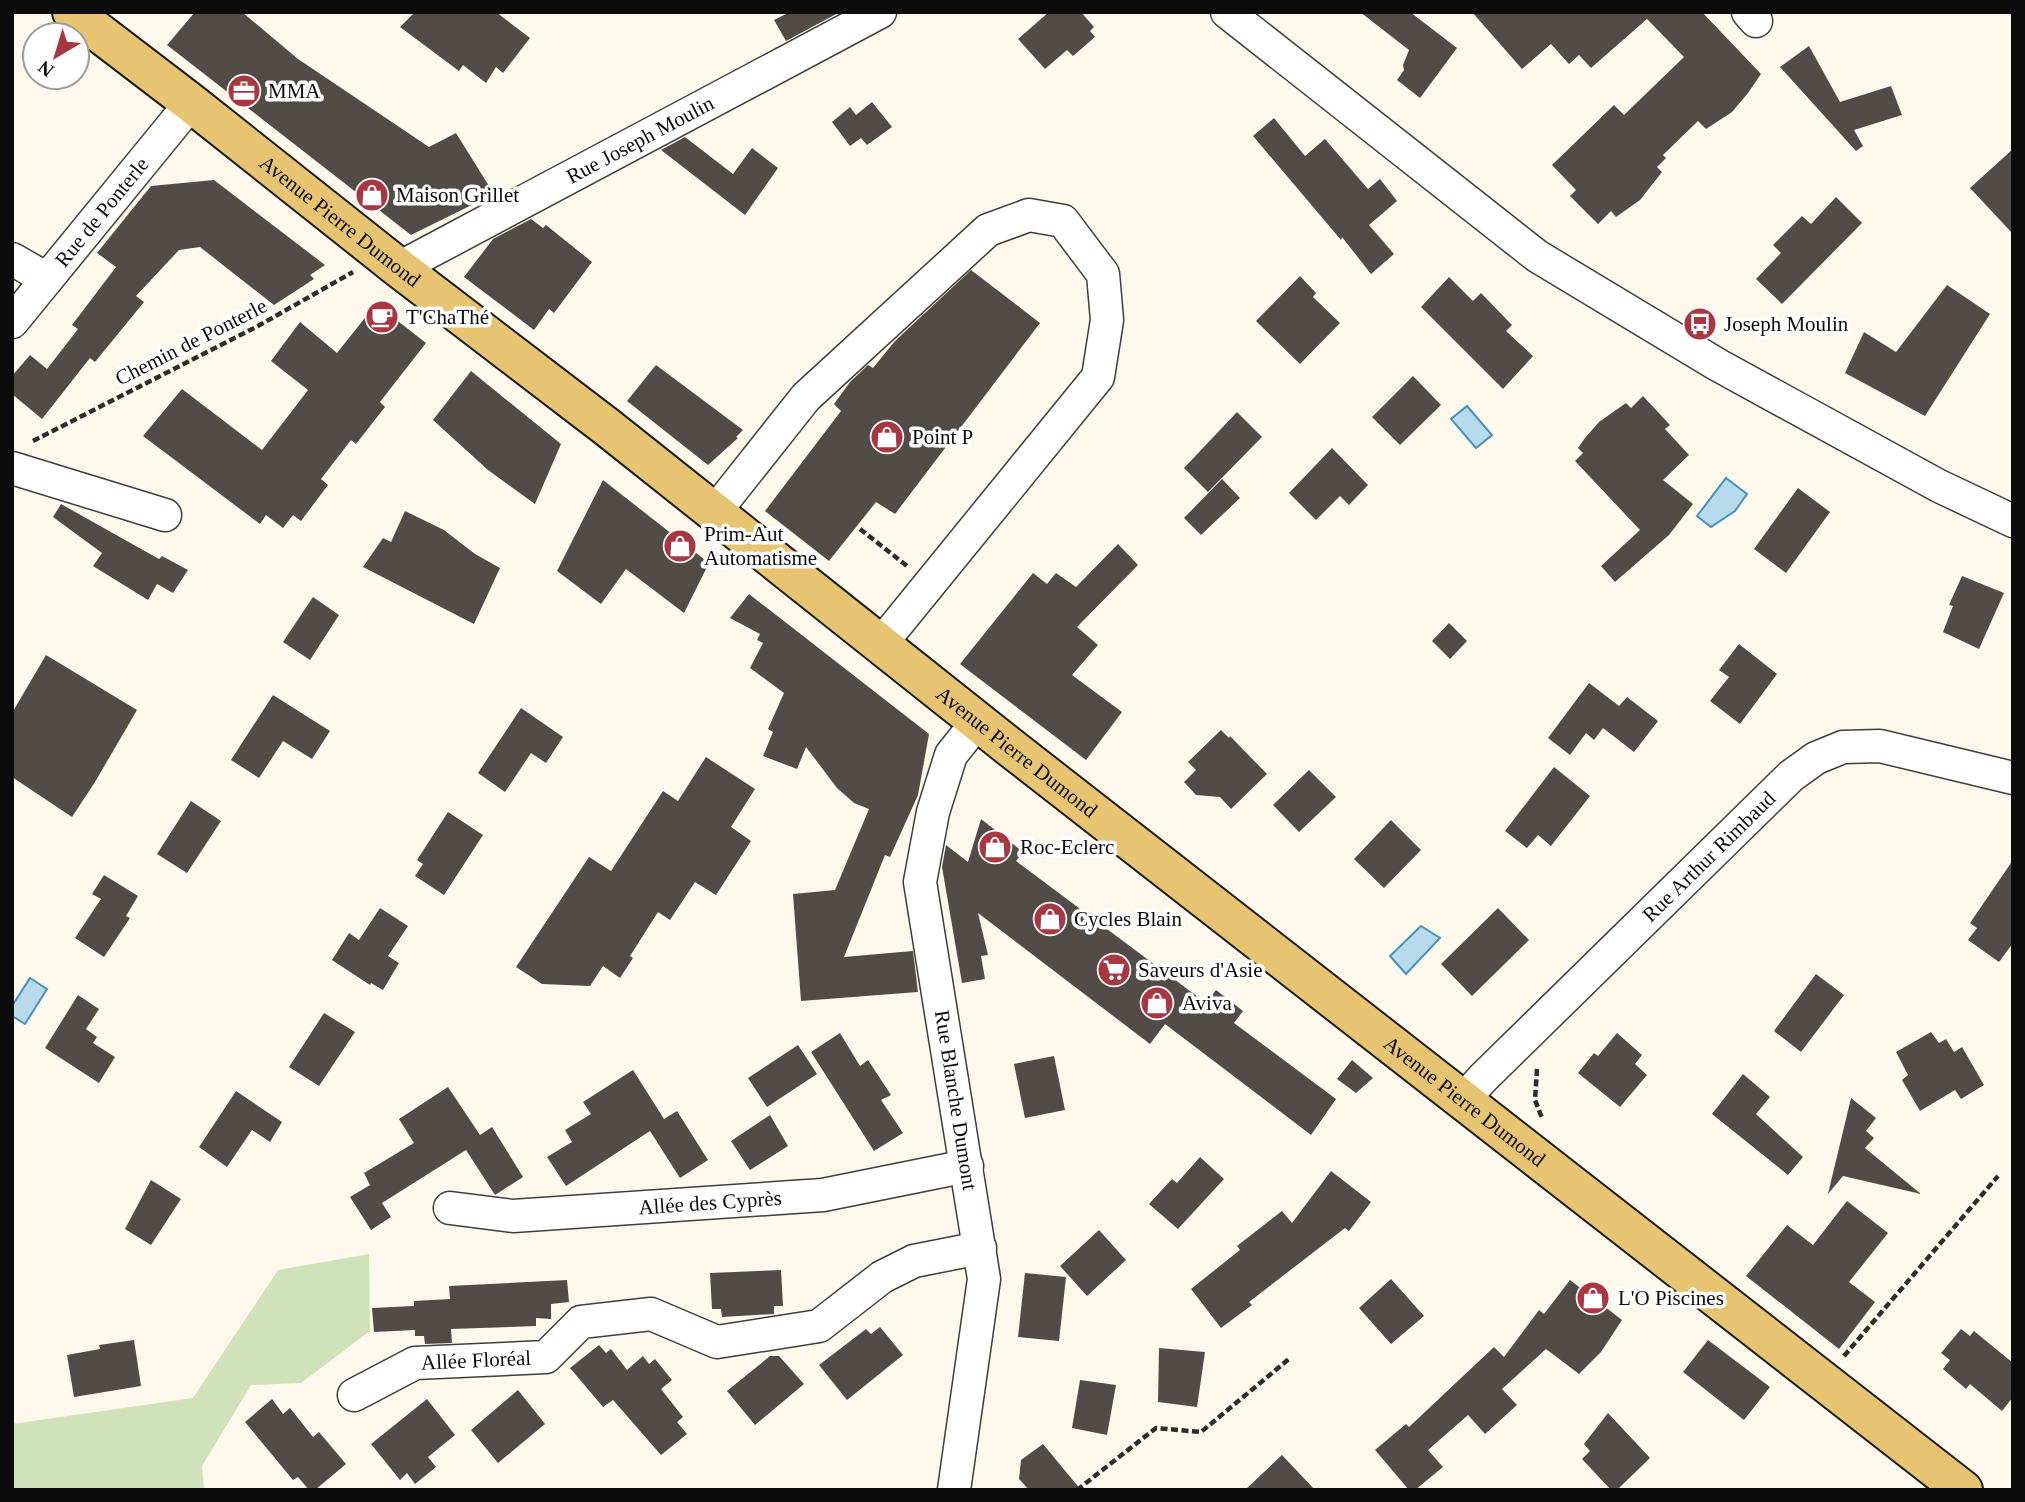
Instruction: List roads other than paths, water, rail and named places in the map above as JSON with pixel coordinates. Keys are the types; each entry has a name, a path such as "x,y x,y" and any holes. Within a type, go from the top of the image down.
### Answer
{"main road":[{"name":"Avenue Pierre Dumond","path":"72,12 1963,1490"}],"street":[{"name":"Rue Joseph Moulin","path":"389,261 880,12"},
{"path":"1227,12 1537,256 1718,365 1939,486 2013,521"},
{"name":"Rue de Ponterle","path":"12,322 191,103"},
{"path":"714,513 806,397 988,230 1029,215 1063,221 1103,274 1107,320 1098,377 880,645"},
{"path":"12,259 47,279"},
{"path":"18,457 165,515"},
{"name":"Rue Blanche Dumont","path":"954,1490 985,1279 920,882 933,812 951,755 978,721"},
{"name":"Rue Arthur Rimbaud","path":"1463,1100 1781,785 1816,758 1843,747 1880,746 2013,778"},
{"name":"Allée des Cyprès","path":"450,1208 513,1216 823,1195 967,1166"},
{"name":"Allée Floréal","path":"354,1395 415,1363 546,1357 582,1322 651,1314 717,1342 819,1326 882,1276 914,1261 980,1248"}],"water":[{"path":"1467,406 1492,435 1476,448 1451,419"},
{"path":"1726,478 1747,494 1735,511 1711,527 1697,516"},
{"path":"1421,926 1440,938 1406,974 1390,956"},
{"path":"30,978 47,989 25,1024 12,1016 12,1006"}],"place":[{"name":"MMA","path":"244,91"},
{"name":"Maison Grillet","path":"372,195"},
{"name":"T'ChaThé","path":"382,317"},
{"name":"Joseph Moulin","path":"1700,324"},
{"name":"Point P","path":"887,437"},
{"name":"Prim-Aut Automatisme","path":"680,546"},
{"name":"Roc-Eclerc","path":"995,847"},
{"name":"Cycles Blain","path":"1050,919"},
{"name":"Saveurs d'Asie","path":"1114,970"},
{"name":"Aviva","path":"1157,1003"},
{"name":"L'O Piscines","path":"1593,1298"}]}
